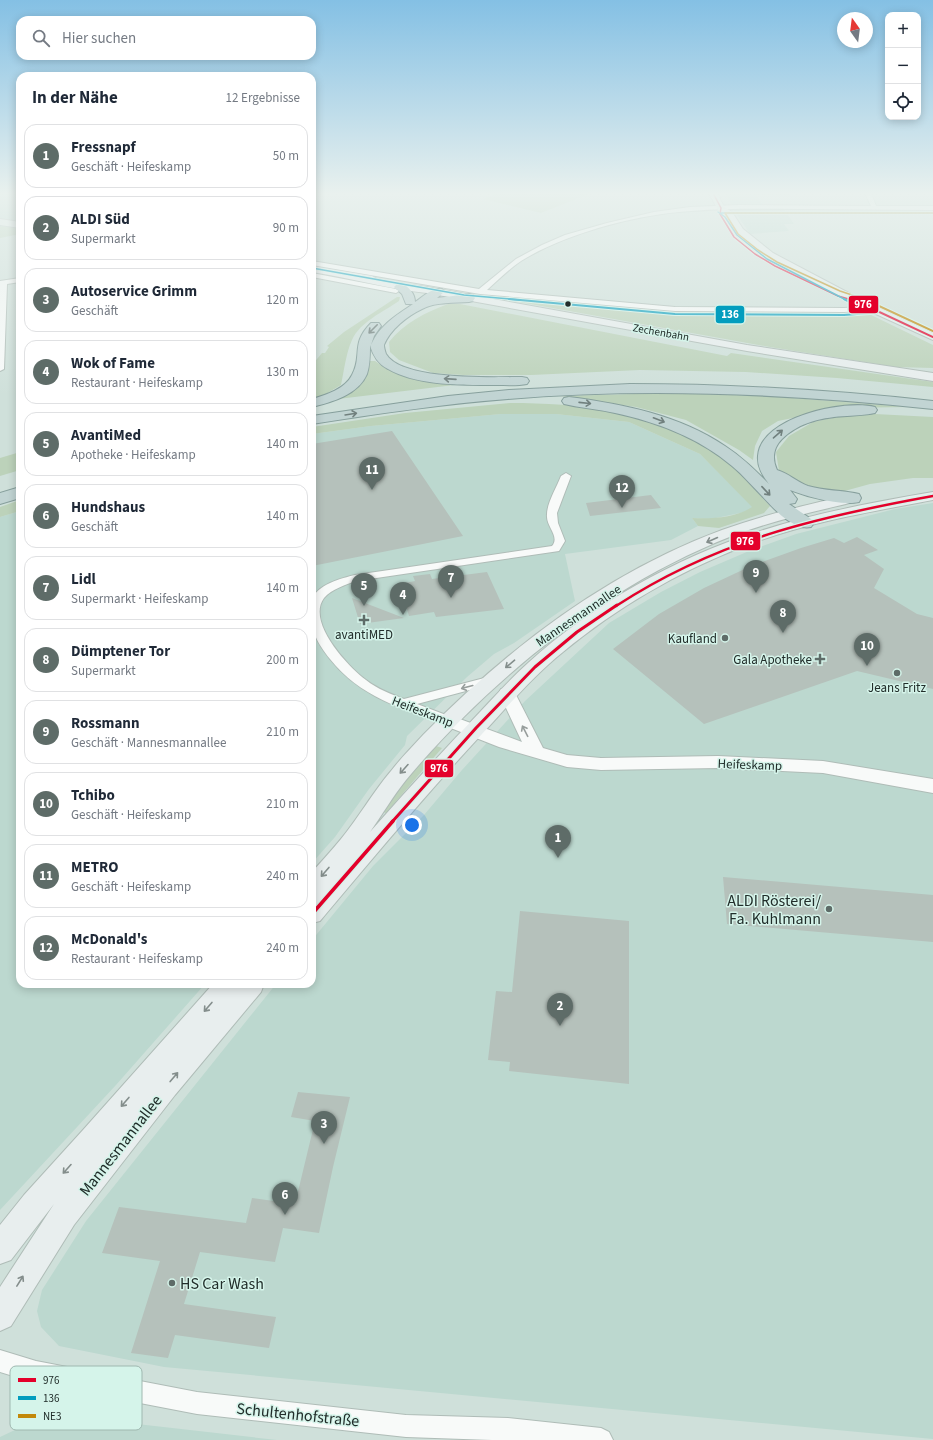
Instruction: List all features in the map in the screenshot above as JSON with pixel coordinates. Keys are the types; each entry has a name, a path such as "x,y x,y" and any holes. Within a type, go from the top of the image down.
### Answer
{"highway":[{"path":"398,289 407,293 415,303"},
{"path":"316,402 336,395 352,385 360,377 363,344 367,335 374,327 415,303 432,291"},
{"path":"475,295 434,302 415,303 382,334 377,345 381,356 389,364 425,377 468,380 559,382"},
{"path":"316,408 445,391 559,382 613,380 727,381 796,384 933,396"},
{"path":"316,419 448,400 576,391 689,389 795,393 933,405"},
{"path":"448,400 557,400 592,404 652,417 688,431 716,446 738,463 797,516"},
{"path":"797,516 767,468 765,461 767,447 777,434 792,424 814,416 840,411 875,410 933,412"},
{"path":"767,468 786,483 802,490 817,494 853,498"},
{"path":"0,485 16,480"},
{"path":"0,498 16,493"}],"main road":[{"path":"779,260 870,308 933,337"},
{"name":"Zechenbahn","path":"316,270 403,284 432,291"},
{"name":"Zechenbahn","path":"361,278 398,289 475,295 747,348 933,377"},
{"name":"Zechenbahn","path":"896,372 933,372"},
{"name":"Mannesmannallee","path":"316,882 349,845 398,776 430,740 492,680 528,649 598,598 664,561 727,533 797,516 853,498 933,485"},
{"name":"Mannesmannallee","path":"316,909 507,693 536,665 572,636 652,584 689,564 737,544 784,528 797,516 876,506 933,496"},
{"name":"Mannesmannallee","path":"0,1249 34,1205 93,1140 225,988"},
{"name":"Mannesmannallee","path":"0,1315 64,1215 166,1086 249,988"}],"street":[{"path":"475,295 518,260"},
{"path":"316,264 475,295 675,309 851,310 870,308"},
{"name":"Zechenbahn","path":"316,276 398,289"},
{"path":"0,369 2,282 16,280"},
{"path":"824,310 858,302"},
{"name":"Heifeskamp","path":"316,603 324,592 336,584 355,578 555,549 560,545 561,540 552,521 552,514 566,476"},
{"name":"Heifeskamp","path":"316,628 341,666 368,689 505,742 568,761 601,764 718,762 823,767 933,786"},
{"path":"404,704 492,680"},
{"path":"507,693 536,752"},
{"name":"Schultenhofstraße","path":"0,1361 16,1366"},
{"name":"Schultenhofstraße","path":"142,1392 197,1403 406,1426 508,1429 601,1440"}],"shaded area":[{"path":"492,295 615,306 615,309 675,314 710,315 709,311 725,312 726,315 853,316 851,312 869,314 933,345 933,368 896,367 770,347 491,297"},
{"path":"397,297 400,297 399,301 372,318 360,328 352,340 348,351 341,385 324,395 316,398 316,360 322,353 325,353 329,347 327,346 344,332"},
{"path":"448,304 460,304 727,356 731,353 933,382 933,387 837,378 746,372 640,370 531,375 464,375 433,373 399,360 390,352 389,342 401,329 416,319"},
{"path":"370,361 375,361 387,369 399,374 471,383 338,399 359,384 369,368"},
{"path":"671,393 767,396 907,407 842,408 778,421 762,431 755,446 753,460 739,450 686,420 636,407 561,396"},
{"path":"510,403 536,403 588,407 640,417 665,425 711,449 727,461 770,506 764,513 719,528 698,526 692,518 731,516 746,511 752,507 700,454 629,422 556,414 501,414 371,426 316,433 316,426 405,413"},
{"path":"501,414 556,414 629,422 700,454 753,507 745,512 711,519 692,518 698,526 671,540 565,554 575,601 514,643 494,654 467,677 407,736 405,745 369,789 335,837 316,858 316,433 371,426"},
{"path":"875,414 933,417 933,478 913,478 870,484 841,492 811,489 779,471 776,452 789,436 813,422 842,416"},
{"path":"16,453 16,471 0,476 0,458"},
{"path":"16,501 16,512 0,517 0,507"},
{"path":"933,503 933,1439 164,1367 59,1346 41,1327 37,1311 42,1290 86,1221 273,988 316,988 316,935 373,866 424,815 462,770 525,701 609,623 661,592 700,572 749,551 796,534 895,509"},
{"path":"16,512 16,988 201,988 116,1085 0,1210 0,517"},
{"path":"436,746 442,748 386,813 383,812 414,769"},
{"path":"142,1425 277,1440 0,1440 0,1437 15,1430 142,1430"}],"building":[{"path":"392,431 463,536 316,565 316,443"},
{"path":"651,495 661,508 590,516 586,503"},
{"path":"857,537 878,550 864,555 884,569 874,588 917,614 933,618 933,689 857,671 704,724 613,649 659,614 704,588 751,566 834,538 844,543"},
{"path":"487,572 504,609 436,617 434,612 409,616 399,584 415,581 413,576 430,574 432,579"},
{"name":"avantiMED","path":"352,598 404,618 360,624"},
{"name":"ALDI Rösterei/ Fa. Kuhlmann","path":"723,877 933,895 933,942 727,924"},
{"path":"520,911 629,921 629,1084 509,1071 510,1062 488,1060 496,991 512,992"},
{"name":"HS Car Wash","path":"298,1092 350,1097 319,1233 283,1228 275,1262 200,1252 184,1304 276,1317 269,1348 175,1335 168,1358 131,1353 160,1261 102,1253 119,1207 246,1223 252,1198 295,1204 315,1121 291,1117"}],"transit line":[{"name":"976","path":"765,260 838,296 858,302 933,337"},
{"name":"136","path":"769,260 865,310"},
{"name":"NE3","path":"774,260 840,291 860,297 933,331"},
{"name":"136","path":"316,269 464,295 675,314 844,315 870,313"},
{"name":"976","path":"316,909 373,843 515,686 556,648 598,617 643,589 689,565 737,544 809,521 933,496"}],"place":[{"name":"METRO","path":"372,490"},
{"name":"McDonald's","path":"622,508"},
{"name":"Rossmann","path":"756,593"},
{"name":"Lidl","path":"451,598"},
{"name":"AvantiMed","path":"364,606"},
{"name":"Wok of Fame","path":"403,615"},
{"name":"avantiMED","path":"364,620"},
{"name":"Dümptener Tor","path":"783,633"},
{"name":"Kaufland","path":"725,638"},
{"name":"Gala Apotheke","path":"820,659"},
{"name":"Tchibo","path":"867,666"},
{"name":"Jeans Fritz","path":"897,673"},
{"name":"Fressnapf","path":"558,858"},
{"name":"ALDI Rösterei/ Fa. Kuhlmann","path":"829,909"},
{"name":"ALDI Süd","path":"560,1026"},
{"name":"Autoservice Grimm","path":"324,1144"},
{"name":"Hundshaus","path":"285,1215"},
{"name":"HS Car Wash","path":"172,1283"}]}
